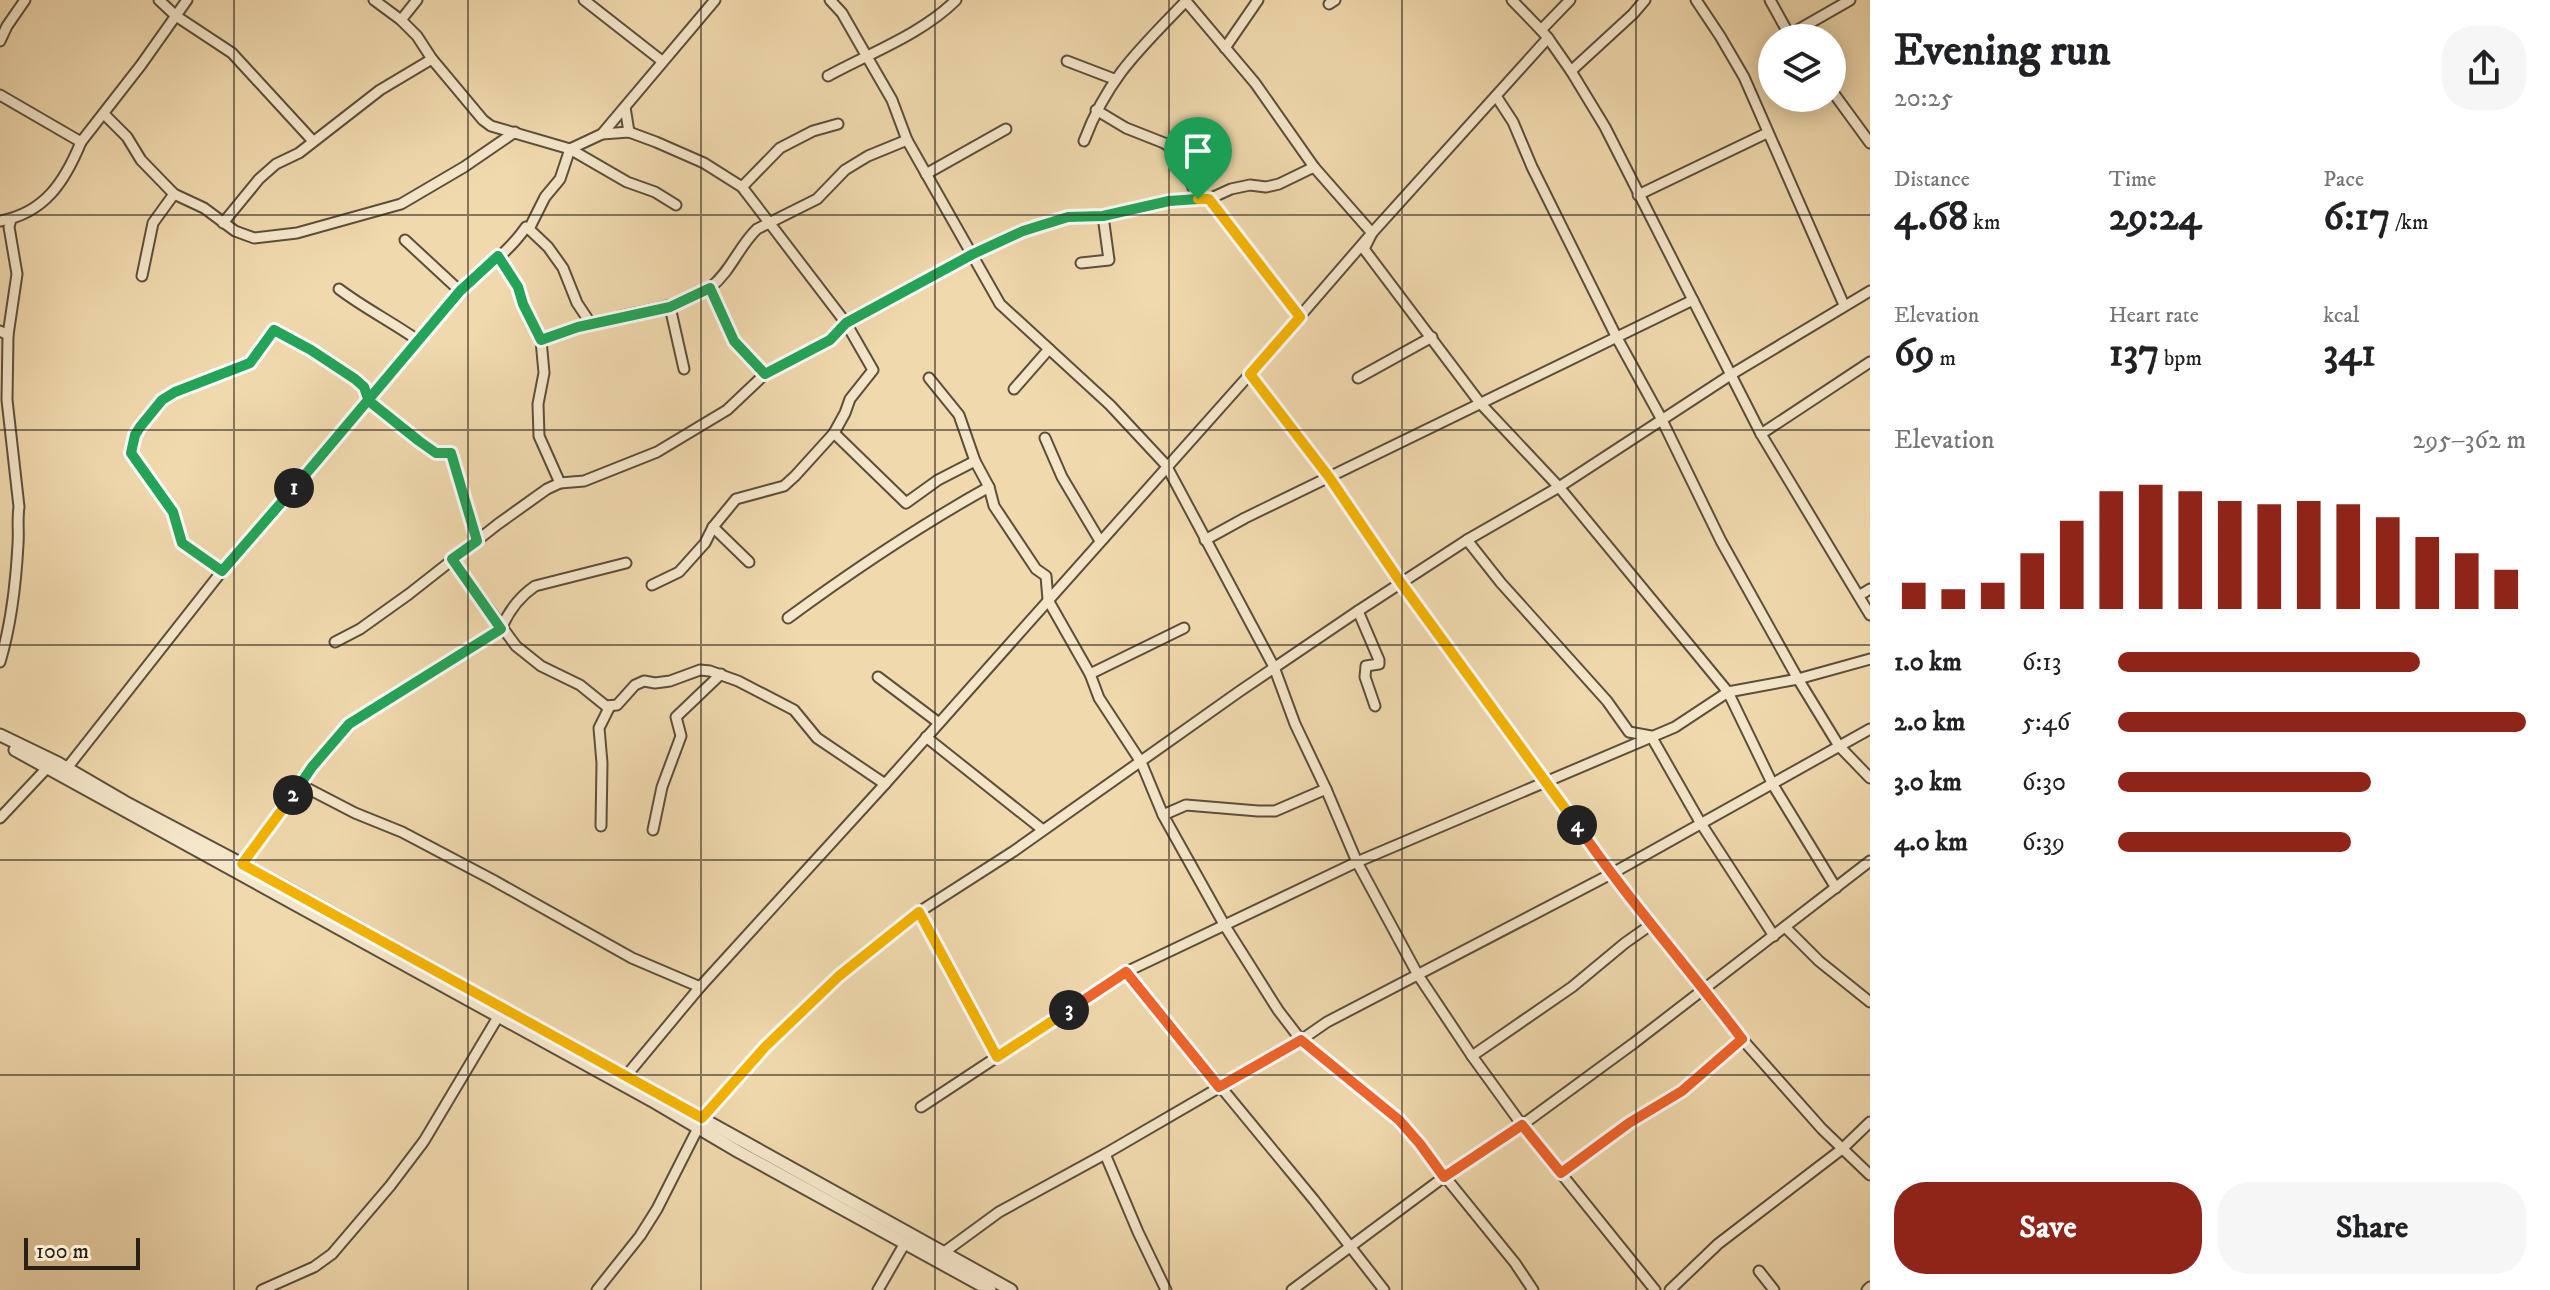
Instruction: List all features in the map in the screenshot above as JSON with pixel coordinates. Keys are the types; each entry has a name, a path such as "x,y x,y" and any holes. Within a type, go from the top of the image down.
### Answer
{"street":[{"path":"0,41 25,0"},
{"path":"159,0 176,16 232,53 312,140"},
{"path":"0,221 37,207 50,197 81,142 187,0"},
{"path":"374,0 417,36 432,59 491,126 570,149 627,182 655,192 676,205"},
{"path":"401,20 417,0"},
{"path":"584,0 662,61"},
{"path":"602,134 714,0"},
{"path":"830,0 842,13 892,100 907,140 1000,304 1110,405 1166,465 1274,667 1295,724 1357,862 1418,975 1522,1125 1655,1290"},
{"path":"828,76 922,26 943,13 956,0"},
{"path":"1084,141 1096,110 1114,79 1186,0 1255,83 1314,167 1372,233"},
{"path":"1225,48 1258,0"},
{"path":"1512,0 1544,34 1605,127 1761,434 1870,615"},
{"path":"626,1076 700,987 885,784 1496,96 1570,0"},
{"path":"1571,71 1645,0"},
{"path":"1696,0 1744,77 1844,305"},
{"path":"1770,0 1783,24"},
{"path":"1811,24 1850,0"},
{"path":"223,223 259,179 276,164 299,153 380,90 432,59"},
{"path":"1067,61 1114,79"},
{"path":"0,95 81,142"},
{"path":"1496,96 1513,122 1532,167 1721,541 1839,746 1870,778"},
{"path":"625,107 629,132"},
{"path":"1096,110 1126,128 1173,149 1204,199 1300,317"},
{"path":"1846,110 1870,143"},
{"path":"104,114 127,137 141,160 174,194 192,201 223,223 254,238 297,233 389,209 464,167 515,132"},
{"path":"742,187 780,148 813,131 838,124"},
{"path":"926,174 1006,129"},
{"path":"529,229 545,197 560,179 570,149 602,134 629,132 704,163 742,187 846,323 873,370 850,399 834,433 784,486 736,499 713,527 705,543 679,572 652,585"},
{"path":"1638,195 1767,133"},
{"path":"541,340 621,316 670,307 710,288 734,263 757,229 817,199 845,170 868,156 907,140"},
{"path":"335,642 360,629 547,489 560,483 584,481 657,452 727,410 765,374 830,340 846,323 973,254 1023,231 1068,217 1103,216 1169,201 1204,199 1250,185 1266,187 1314,167"},
{"path":"142,276 153,223 174,194"},
{"path":"1081,263 1109,260 1103,216"},
{"path":"0,662 9,622 19,541 4,333 17,274 9,227 11,219"},
{"path":"67,768 222,571 460,291 513,245 526,227 548,247 563,268 573,286 577,303 591,324"},
{"path":"1372,233 1364,249 1480,403 1559,487 1728,692 1773,785 1836,888"},
{"path":"405,240 460,291"},
{"path":"498,256 518,287 541,340 544,373 538,404 539,436 560,483"},
{"path":"710,288 734,341 765,374"},
{"path":"339,289 419,341"},
{"path":"597,1290 646,1227 700,1123 765,1047 839,976 919,912 978,876 1358,611 1467,540 1559,487 1661,418 1870,291"},
{"path":"1205,540 1693,300"},
{"path":"670,307 684,369"},
{"path":"222,571 182,543 173,512 131,453 135,435 162,400 185,387 250,363 274,330 355,379 364,387 369,401 436,453 451,453 477,541"},
{"path":"1358,378 1432,337"},
{"path":"1014,389 1049,349"},
{"path":"1761,434 1870,362"},
{"path":"1250,374 1329,477 1401,583 1611,874 1742,1039 1822,1129 1870,1175"},
{"path":"929,378 959,415 994,506 1014,540 1036,569 1046,576 1048,600 1090,674 1099,698 1141,762 1163,815 1225,926 1278,1010 1301,1040 1399,1120 1515,1263 1533,1290"},
{"path":"834,433 906,503 938,480 975,461"},
{"path":"1045,438 1062,477 1100,541"},
{"path":"788,618 891,546 989,487"},
{"path":"713,527 749,562"},
{"path":"1467,540 1509,593 1607,701 1629,732 1651,736"},
{"path":"452,559 516,646 541,666 580,685 610,706 617,705 635,685 644,681 670,681 700,670 721,674 794,710 817,738 885,784"},
{"path":"242,864 312,767 349,724 501,629 508,613 526,591 626,563"},
{"path":"1860,595 1870,589"},
{"path":"1358,611 1379,660 1379,664 1366,666 1365,677 1375,706"},
{"path":"1090,674 1184,628"},
{"path":"921,1107 1126,972 1357,862 1675,727 1728,692 1798,679 1870,659"},
{"path":"653,830 662,787 681,736 676,717 721,674"},
{"path":"878,677 939,723"},
{"path":"601,826 599,728 610,706"},
{"path":"943,1253 999,1212 1105,1154 1327,1022 1611,874 1870,729"},
{"path":"0,735 67,768 123,806 498,1017 700,1123"},
{"path":"1651,736 1700,822 1774,936"},
{"path":"926,737 1043,830"},
{"path":"0,742 242,864 626,1076 700,1123 990,1290"},
{"path":"0,818 47,768"},
{"path":"301,785 355,813 402,832 632,958 700,987"},
{"path":"1163,815 1186,805 1275,811 1326,789"},
{"path":"1292,1290 1444,1177 1522,1125 1634,1043 1870,861"},
{"path":"919,912 997,1057"},
{"path":"1472,1056 1572,987 1652,924"},
{"path":"1785,927 1819,961 1870,1002"},
{"path":"1126,972 1384,1290"},
{"path":"262,1290 314,1267 332,1254 424,1141 498,1017"},
{"path":"1561,1173 1629,1123 1682,1091 1742,1039"},
{"path":"1670,1290 1718,1244 1842,1149 1870,1122"},
{"path":"741,1147 1011,1290"},
{"path":"1105,1154 1166,1290"},
{"path":"878,1290 905,1243"},
{"path":"1759,1271 1774,1290"}],"route":[{"path":"1198,199 1169,201 1103,216 1068,217 1023,231 973,254 846,323 830,340 765,374 734,341 710,288 670,307 621,316 541,340 518,287 498,256 460,291 369,401 222,571 182,543 173,512 131,453 140,427 167,396 250,363 274,330 355,379 364,387 369,401 419,441 436,453 451,453 477,541 452,559 501,629 349,724 312,767 242,864 702,1118 765,1047 839,976 919,912 997,1057 1126,972 1219,1087 1301,1040 1399,1120 1444,1177 1522,1125 1561,1173 1629,1123 1682,1091 1742,1039 1611,874 1401,583 1329,477 1250,374 1300,317 1209,199 1198,199"}]}
